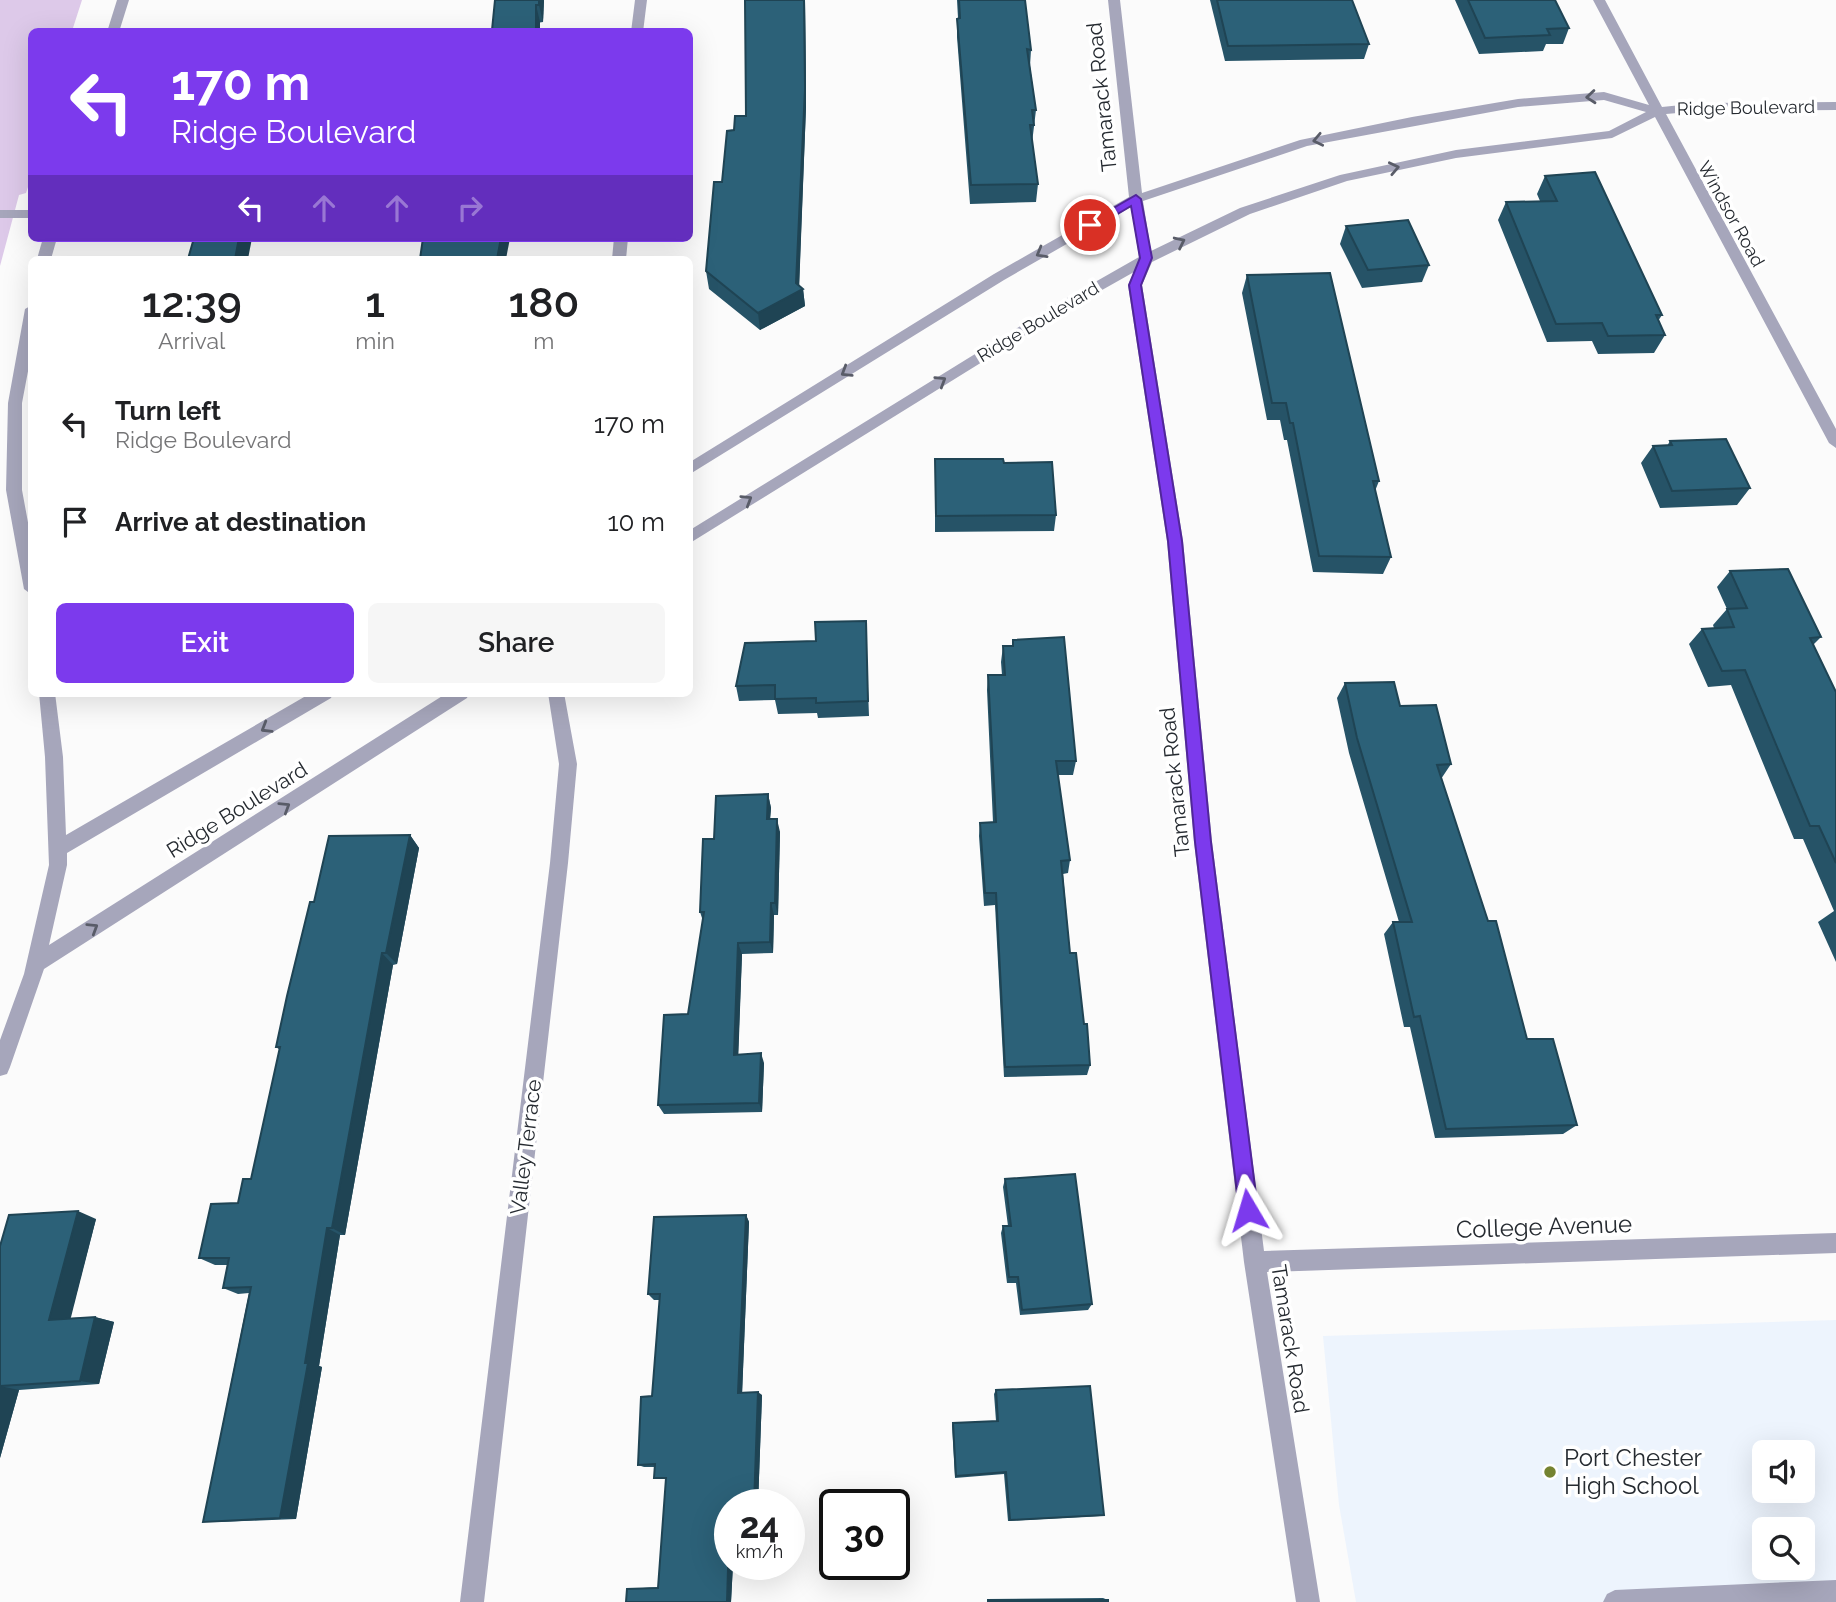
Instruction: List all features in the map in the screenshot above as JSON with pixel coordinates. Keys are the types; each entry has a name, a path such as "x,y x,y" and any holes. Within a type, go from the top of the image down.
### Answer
{"street":[{"path":"114,28 123,0"},
{"path":"638,28 641,0"},
{"name":"Tamarack Road","path":"1114,0 1136,199 1146,258 1135,285 1175,541 1203,842 1255,1262 1308,1602"},
{"name":"Windsor Road","path":"1599,0 1836,443"},
{"name":"Ridge Boulevard","path":"693,466 999,277 1136,199 1304,143 1518,103 1604,96 1657,111 1701,107 1836,106"},
{"name":"Ridge Boulevard","path":"693,535 1058,309 1146,258 1245,211 1344,178 1456,154 1612,134 1657,111"},
{"path":"0,214 28,214"},
{"path":"28,331 15,403 14,490 28,567"},
{"path":"0,1068 35,964 58,865 54,757 47,697"},
{"path":"58,849 318,697"},
{"name":"Ridge Boulevard","path":"35,964 455,697"},
{"name":"Valley Terrace","path":"472,1602 559,863 568,764 557,697"},
{"name":"College Avenue","path":"1255,1262 1836,1243"},
{"path":"1615,1602 1836,1592"}],"shaded area":[{"path":"0,0 82,0 73,28 28,28 28,187 26,193 19,195 0,266"},
{"name":"Port Chester High School","path":"1836,1320 1836,1602 1356,1602 1339,1505 1323,1336"}],"building":[{"path":"495,0 539,0 539,5 536,5 536,28 492,28"},
{"path":"745,0 804,0 805,89 796,283 803,289 758,313 706,271 714,182 722,182 727,131 734,130 735,116 746,116"},
{"path":"959,0 1025,0 1031,50 1027,49 1036,110 1032,110 1034,125 1030,125 1038,184 971,185 957,19 960,18"},
{"path":"1217,0 1352,0 1369,44 1228,46"},
{"path":"1468,0 1555,0 1569,28 1547,29 1550,35 1485,38"},
{"path":"1595,172 1662,315 1656,315 1665,335 1608,336 1602,323 1556,324 1506,202 1557,201 1545,176"},
{"path":"1408,220 1429,265 1368,270 1346,226"},
{"path":"193,242 238,242 236,256 189,256"},
{"path":"422,242 500,242 498,256 420,256"},
{"path":"1330,273 1379,481 1373,481 1391,557 1319,556 1293,423 1290,423 1286,403 1272,403 1247,275"},
{"path":"1726,439 1750,488 1672,491 1653,446 1672,445 1670,441"},
{"path":"935,459 1003,459 1004,463 1052,462 1056,515 936,516"},
{"path":"1788,569 1821,637 1810,638 1836,692 1836,863 1819,826 1810,826 1745,670 1722,671 1702,629 1734,627 1727,609 1747,608 1730,571"},
{"path":"866,621 868,701 816,703 816,698 775,699 775,685 736,686 745,643 816,641 815,622"},
{"path":"1064,637 1076,761 1056,761 1070,860 1061,861 1070,953 1076,953 1084,1024 1087,1024 1090,1065 1005,1067 996,893 985,893 980,823 996,822 988,675 1005,675 1003,646 1013,646 1013,640"},
{"path":"1394,682 1400,706 1436,705 1451,764 1437,765 1488,921 1496,921 1527,1039 1553,1039 1577,1125 1446,1129 1420,1016 1414,1017 1393,922 1412,922 1357,738 1345,683"},
{"path":"768,794 767,819 777,819 775,903 771,903 770,942 738,943 734,1055 761,1053 759,1103 658,1105 664,1015 688,1014 704,912 700,912 703,839 714,839 716,796"},
{"path":"410,835 386,953 382,953 332,1228 327,1228 305,1363 308,1363 280,1518 203,1522 251,1287 223,1288 229,1258 199,1258 211,1204 238,1203 243,1179 251,1179 280,1047 276,1047 287,996 310,902 314,902 329,836"},
{"path":"1075,1174 1092,1304 1022,1310 1018,1277 1009,1277 1003,1226 1011,1226 1005,1179"},
{"path":"78,1211 49,1320 95,1317 80,1381 0,1386 0,1246 9,1215"},
{"path":"746,1215 738,1393 758,1392 755,1489 714,1489 714,1580 728,1580 727,1602 626,1602 627,1589 658,1588 666,1478 654,1478 655,1464 638,1465 641,1397 652,1396 660,1294 648,1294 654,1217"},
{"path":"1090,1386 1104,1515 1010,1520 1006,1472 956,1476 953,1423 998,1421 996,1390"},
{"path":"1108,1600 1108,1602 988,1602"}],"place":[{"name":"Port Chester High School","path":"1550,1472"}],"route":[{"path":"1090,225 1136,199 1146,258 1135,285 1175,541 1203,842 1248,1210"}]}
